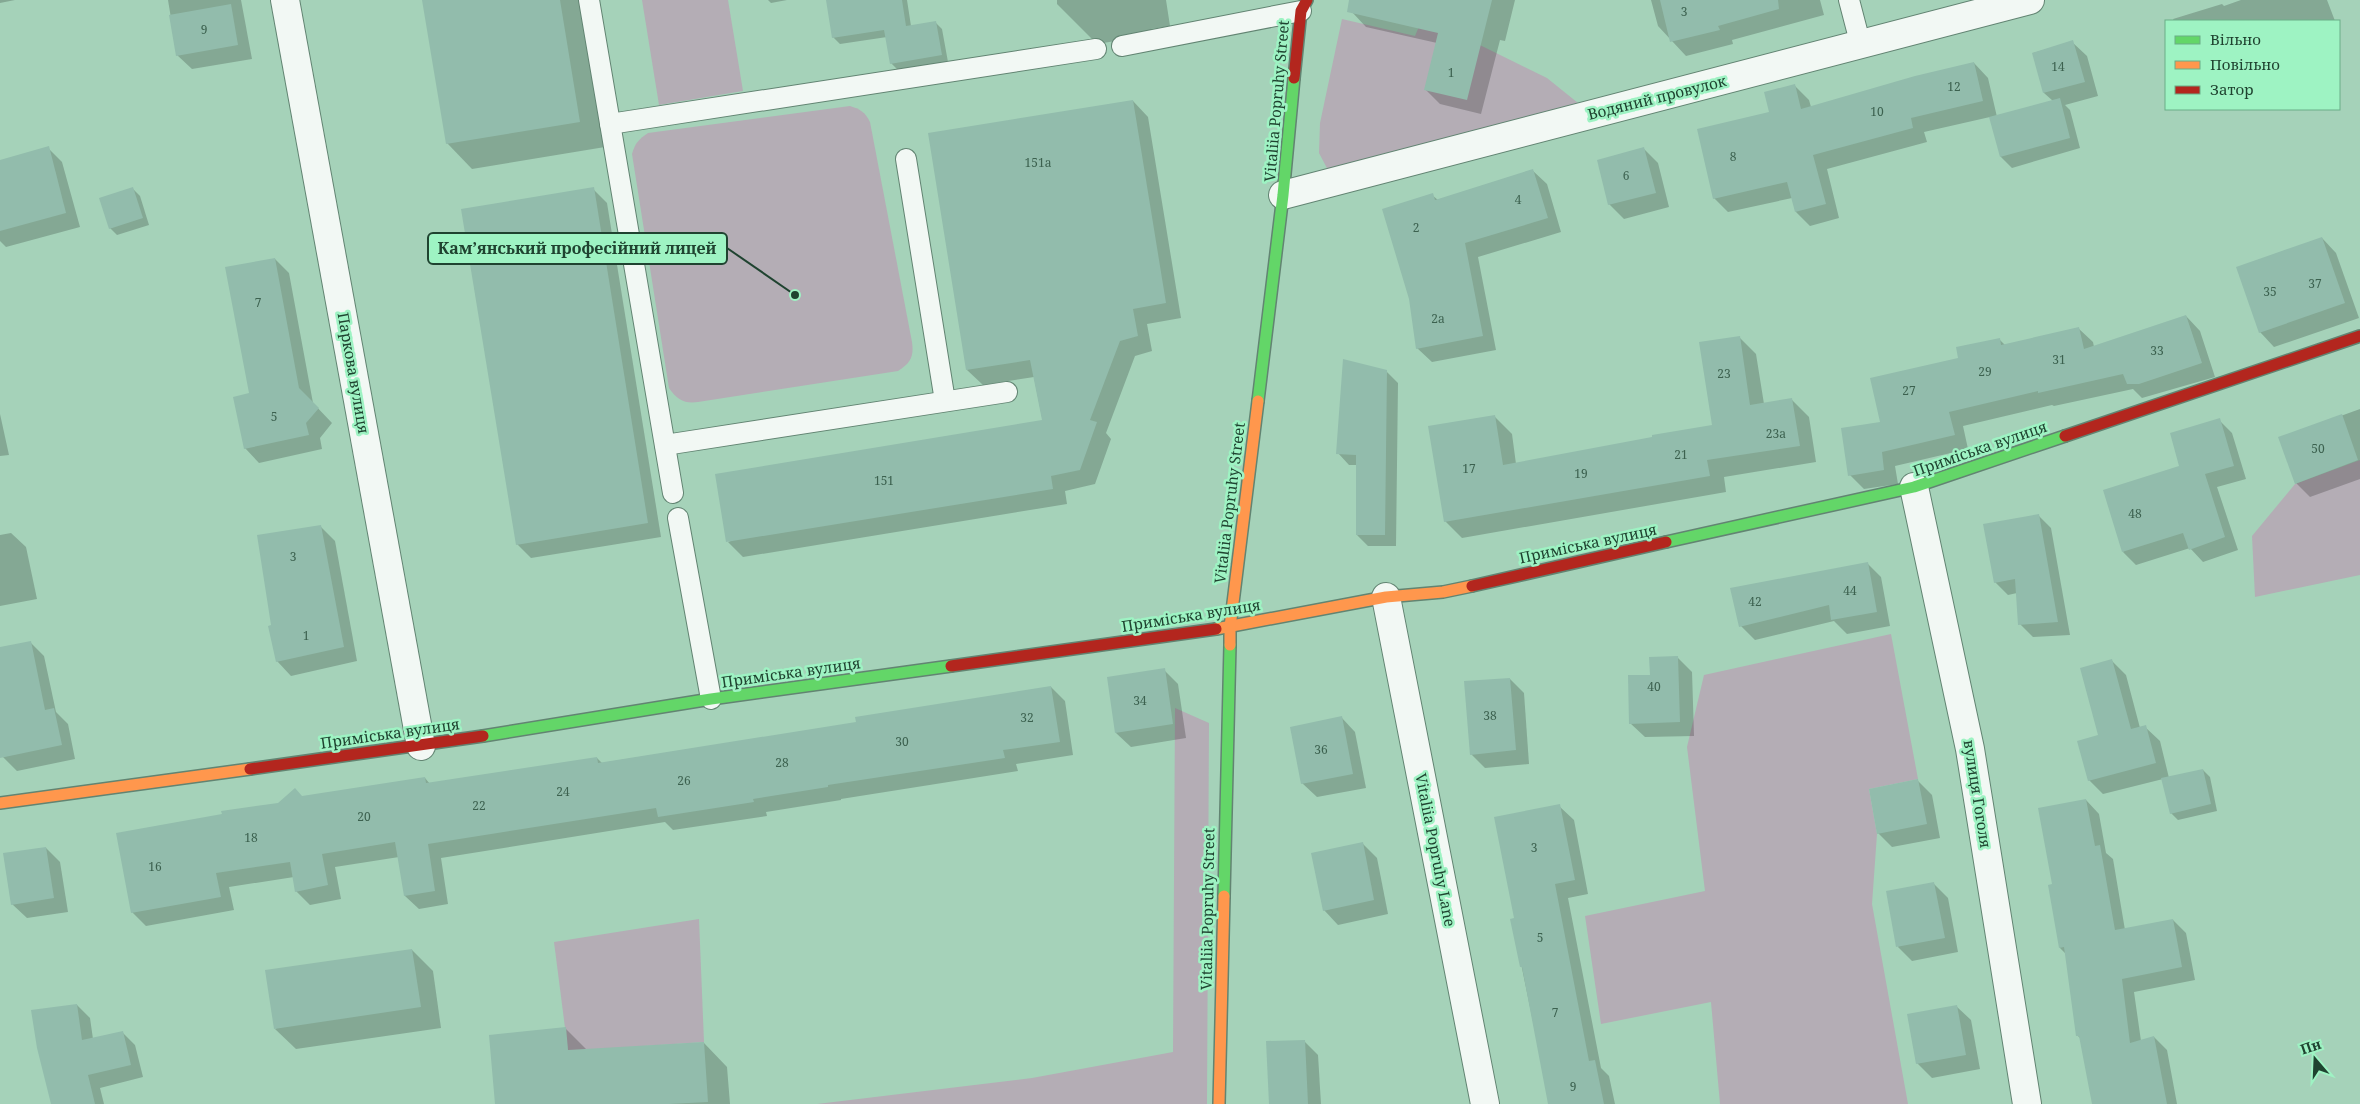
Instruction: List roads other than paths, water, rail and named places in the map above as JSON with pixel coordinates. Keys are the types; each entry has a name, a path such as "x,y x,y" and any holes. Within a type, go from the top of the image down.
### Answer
{"street":[{"name":"Паркова вулиця","path":"284,0 421,746"},
{"name":"Водяний провулок","path":"1283,195 1862,46 2030,0"},
{"name":"Vitaliia Popruhy Street","path":"1219,1104 1230,628 1304,6"},
{"name":"Приміська вулиця","path":"0,802 421,746 711,698 1230,628 1386,597 1443,592 1914,487 2360,336"},
{"name":"вулиця Гоголя","path":"1914,487 1970,749 2028,1104"},
{"name":"Vitaliia Popruhy Lane","path":"1386,597 1485,1104"}],"lane":[{"path":"589,0 674,493"},
{"path":"1849,0 1862,46"},
{"path":"1122,46 1304,6"},
{"path":"610,124 1096,49"},
{"path":"906,159 945,401"},
{"path":"665,445 1007,392"},
{"path":"678,518 711,698"}],"place":[{"name":"Кам’янський професійний лицей","path":"795,295"}]}
